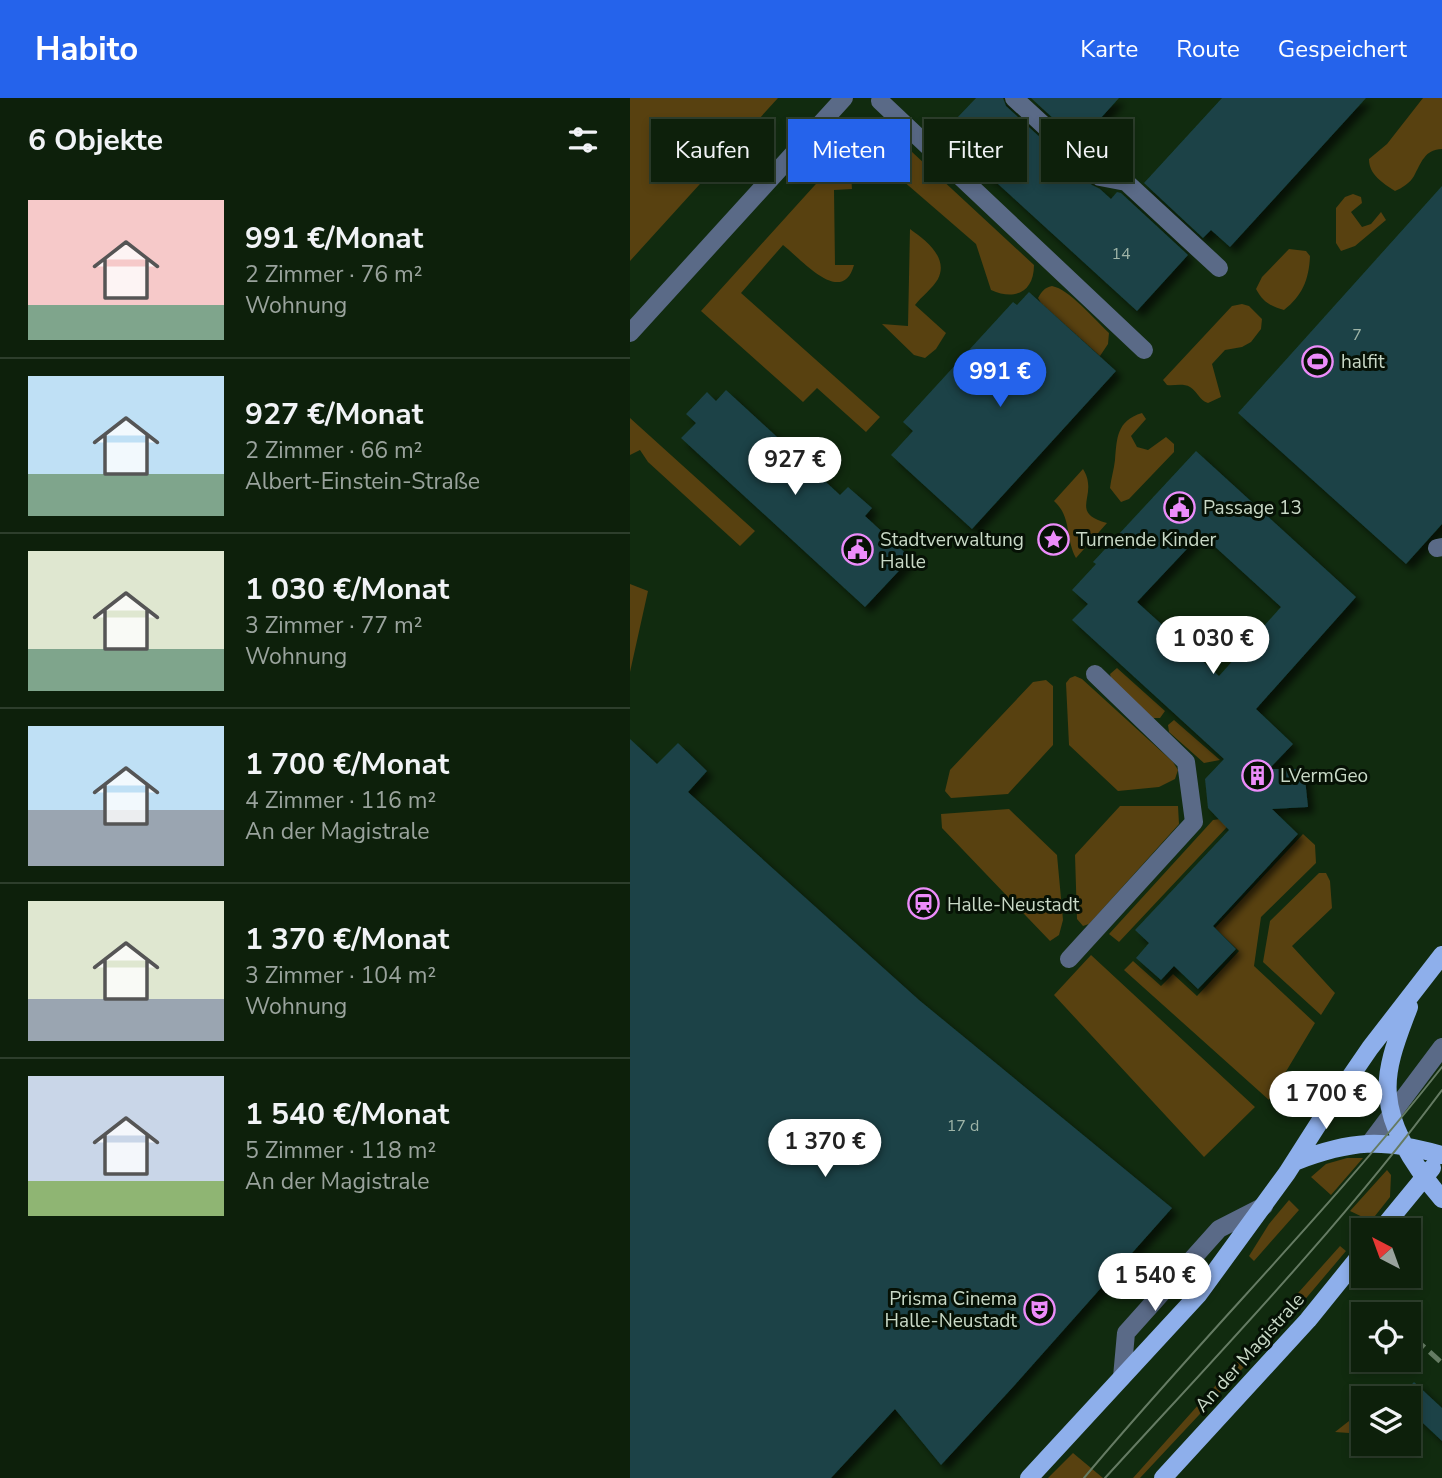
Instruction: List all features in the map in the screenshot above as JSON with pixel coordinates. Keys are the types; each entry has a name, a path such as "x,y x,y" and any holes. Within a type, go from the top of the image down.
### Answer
{"main road":[{"path":"1029,1478 1069,1438 1198,1295 1264,1206 1332,1104 1442,954"},
{"path":"1421,982 1394,1051 1387,1094 1391,1116 1405,1145 1442,1199"},
{"path":"1294,1162 1320,1152 1370,1143 1405,1145 1442,1155 1391,1218"},
{"name":"An der Magistrale","path":"1163,1478 1308,1320 1351,1267"}],"street":[{"path":"630,333 844,98"},
{"path":"1014,98 1100,177 1126,182 1219,268"},
{"path":"880,101 1144,350"},
{"path":"1069,959 1194,822 1186,762 1095,674"},
{"path":"1370,1143 1442,1047"},
{"path":"1122,1377 1126,1333 1219,1229 1264,1206"}],"shaded area":[{"path":"630,98 778,98 759,119 651,119 651,182 702,182 630,261"},
{"path":"1423,98 1442,98 1442,149 1431,151 1410,181 1395,191 1374,174 1369,159 1387,144"},
{"path":"910,150 924,163 924,182 944,182 1034,265 1027,288 1008,295 991,290 976,244 904,182 910,182"},
{"path":"818,182 852,182 852,189 834,190 835,265 854,265 848,277 840,282 820,276 783,245 741,293 880,417 866,432 817,388 803,402 701,311"},
{"path":"1353,194 1361,197 1362,203 1351,212 1362,227 1371,224 1381,212 1386,220 1355,246 1341,251 1336,243 1336,208 1345,197"},
{"path":"910,229 934,250 941,271 933,286 915,305 946,333 936,349 925,358 914,355 882,324 908,326"},
{"path":"1289,249 1306,251 1310,256 1306,280 1300,293 1284,310 1267,303 1256,289 1262,277"},
{"path":"1052,286 1074,299 1109,333 1108,344 1100,356 1041,303 1038,298 1041,293"},
{"path":"1232,306 1249,306 1262,319 1261,329 1251,342 1242,347 1225,350 1212,364 1221,397 1208,403 1187,386 1167,385 1163,380"},
{"path":"1142,413 1146,419 1131,436 1137,447 1148,450 1166,437 1174,444 1174,452 1129,499 1121,502 1110,488 1118,438 1127,421"},
{"path":"630,418 755,531 740,546 648,462 640,450 630,455"},
{"path":"1083,469 1088,487 1086,508 1095,519 1107,523 1076,558 1066,521 1054,501"},
{"path":"630,584 648,591 630,672"},
{"path":"1117,668 1165,711 1160,718 1153,718 1112,681 1110,674"},
{"path":"1075,676 1082,679 1173,762 1178,770 1175,779 1159,787 1118,791 1069,745 1066,683"},
{"path":"1046,680 1053,686 1053,745 1008,794 951,798 945,791 950,770 1033,682"},
{"path":"1174,720 1220,760 1204,763 1169,732 1168,725"},
{"path":"1120,806 1178,806 1179,824 1089,924 1083,926 1077,919 1075,855"},
{"path":"1009,809 1057,855 1063,920 1059,935 1050,941 942,828 941,814"},
{"path":"1227,818 1227,827 1119,942 1109,934 1213,820"},
{"path":"1303,834 1315,845 1316,863 1261,917 1254,966 1315,1023 1269,1100 1124,970 1133,961 1161,986 1173,974 1197,996 1239,951 1215,928"},
{"path":"1319,873 1326,873 1330,881 1332,908 1292,946 1335,993 1321,1015 1263,962 1270,921"},
{"path":"1091,955 1255,1107 1204,1157 1054,995"},
{"path":"1347,1158 1363,1158 1331,1195 1311,1177 1326,1164"},
{"path":"1387,1170 1391,1175 1390,1197 1373,1218 1365,1218 1350,1211"},
{"path":"1289,1200 1299,1210 1254,1261 1249,1256 1269,1224"},
{"path":"1340,1246 1346,1251 1286,1322 1140,1478 1133,1478"},
{"path":"1351,1419 1351,1433 1335,1432"},
{"path":"1073,1453 1103,1478 1048,1478"}],"building":[{"path":"976,98 1003,98 1006,106 1020,119 958,119"},
{"path":"1031,98 1119,98 1100,119 1054,119"},
{"path":"1222,98 1366,98 1230,247 1211,230 1203,238 1144,183"},
{"path":"1027,125 1041,138 1041,182 1089,182 1111,199 1117,192 1121,193 1188,255 1137,311 996,182 1027,182"},
{"path":"1442,186 1442,524 1406,564 1238,413"},
{"path":"1029,292 1116,371 972,529 891,455 913,431 903,422 1013,302 1017,305"},
{"path":"726,390 840,495 848,487 872,508 865,516 911,558 865,607 681,438 696,423 686,414 707,392 716,401"},
{"path":"1196,451 1356,597 1256,709 1293,744 1269,769 1304,769 1308,807 1272,809 1298,834 1213,926 1236,949 1198,989 1174,966 1161,980 1136,958 1149,943 1135,930 1229,830 1208,808 1205,779 1224,759 1072,620 1088,604 1072,590 1096,564 1093,562","holes":["1201,534 1281,607 1219,676 1137,602"]},
{"path":"630,739 657,764 678,743 707,771 688,792 919,1000 1172,1208 941,1465 895,1409 831,1478 630,1478"},
{"path":"1421,1388 1442,1408 1442,1441 1421,1421"}],"tram line":[{"path":"1084,1478 1355,1172 1442,1067"},
{"path":"1105,1478 1321,1240 1442,1090"}],"railway":[{"path":"1421,1344 1442,1363"}],"place":[{"name":"halfit","path":"1318,361"},
{"name":"Passage 13","path":"1180,507"},
{"name":"Turnende Kinder","path":"1053,539"},
{"name":"Stadtverwaltung Halle","path":"857,550"},
{"name":"LVermGeo","path":"1257,775"},
{"name":"Halle-Neustadt","path":"924,904"},
{"name":"Prisma Cinema Halle-Neustadt","path":"1040,1309"}]}
